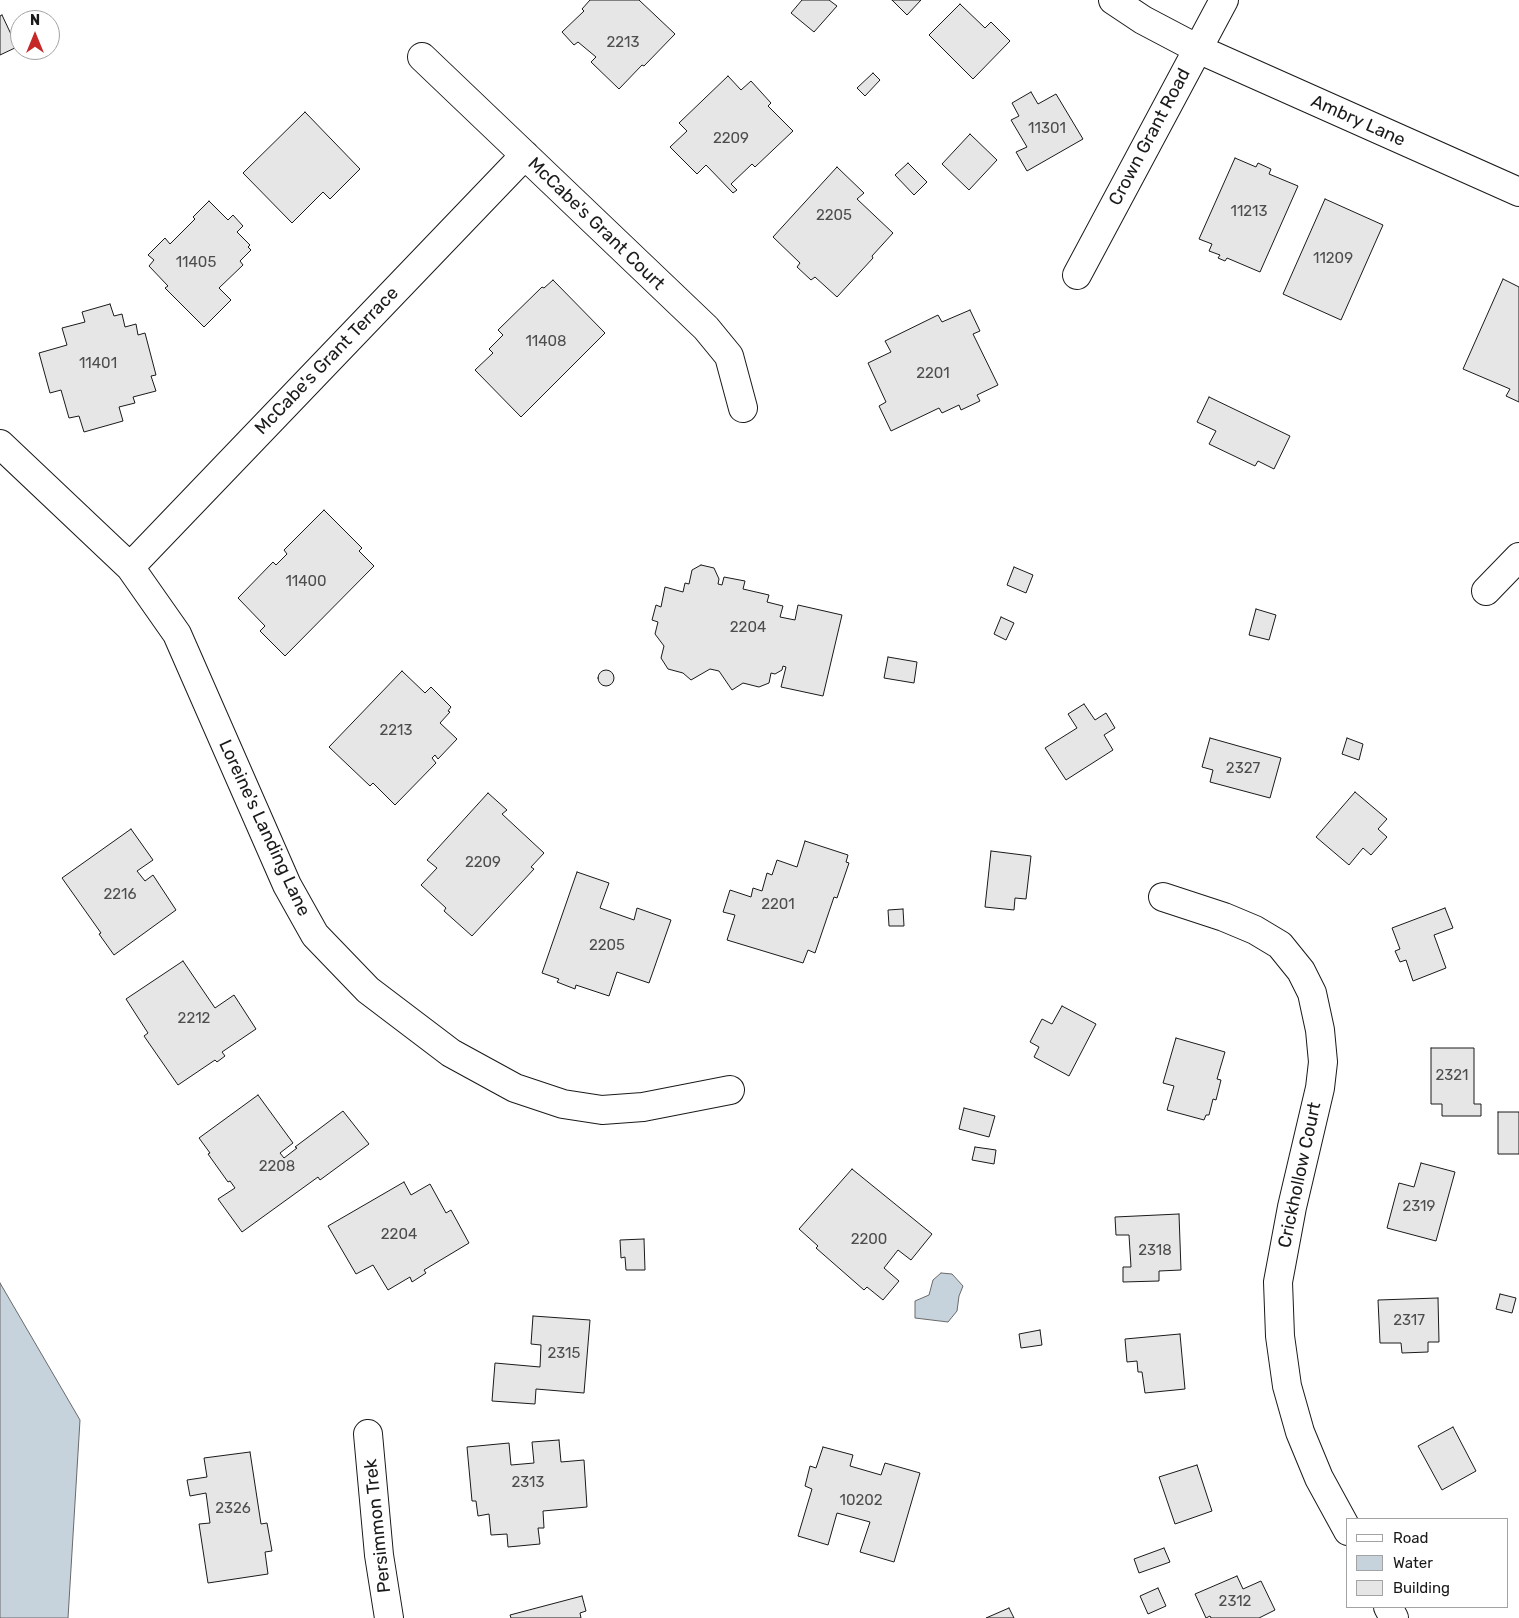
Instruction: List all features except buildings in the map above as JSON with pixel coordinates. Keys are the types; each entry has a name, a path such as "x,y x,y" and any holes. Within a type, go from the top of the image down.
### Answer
{"street":[{"name":"Ambry Lane","path":"1112,0 1143,20 1198,49 1519,192"},
{"name":"Crown Grant Road","path":"1077,275 1224,0"},
{"name":"McCabe's Grant Court","path":"422,57 706,328 729,356 743,408"},
{"name":"McCabe's Grant Terrace","path":"130,567 525,155"},
{"name":"Loreine's Landing Lane","path":"0,444 130,567 177,634 286,884 315,935 368,990 451,1053 515,1088 563,1104 602,1110 643,1107 730,1090"},
{"path":"1486,590 1519,558"},
{"name":"Crickhollow Court","path":"1162,897 1224,916 1255,930 1280,945 1301,971 1312,993 1320,1030 1323,1062 1320,1088 1292,1207 1278,1282 1280,1336 1287,1386 1300,1432 1319,1478 1346,1527"},
{"name":"Persimmon Trek","path":"368,1434 379,1555 389,1618"}],"water":[{"path":"941,1273 952,1274 963,1286 959,1296 957,1311 948,1322 915,1318 915,1301 929,1295 933,1280"},
{"path":"0,1283 80,1420 68,1618 0,1618"}]}
